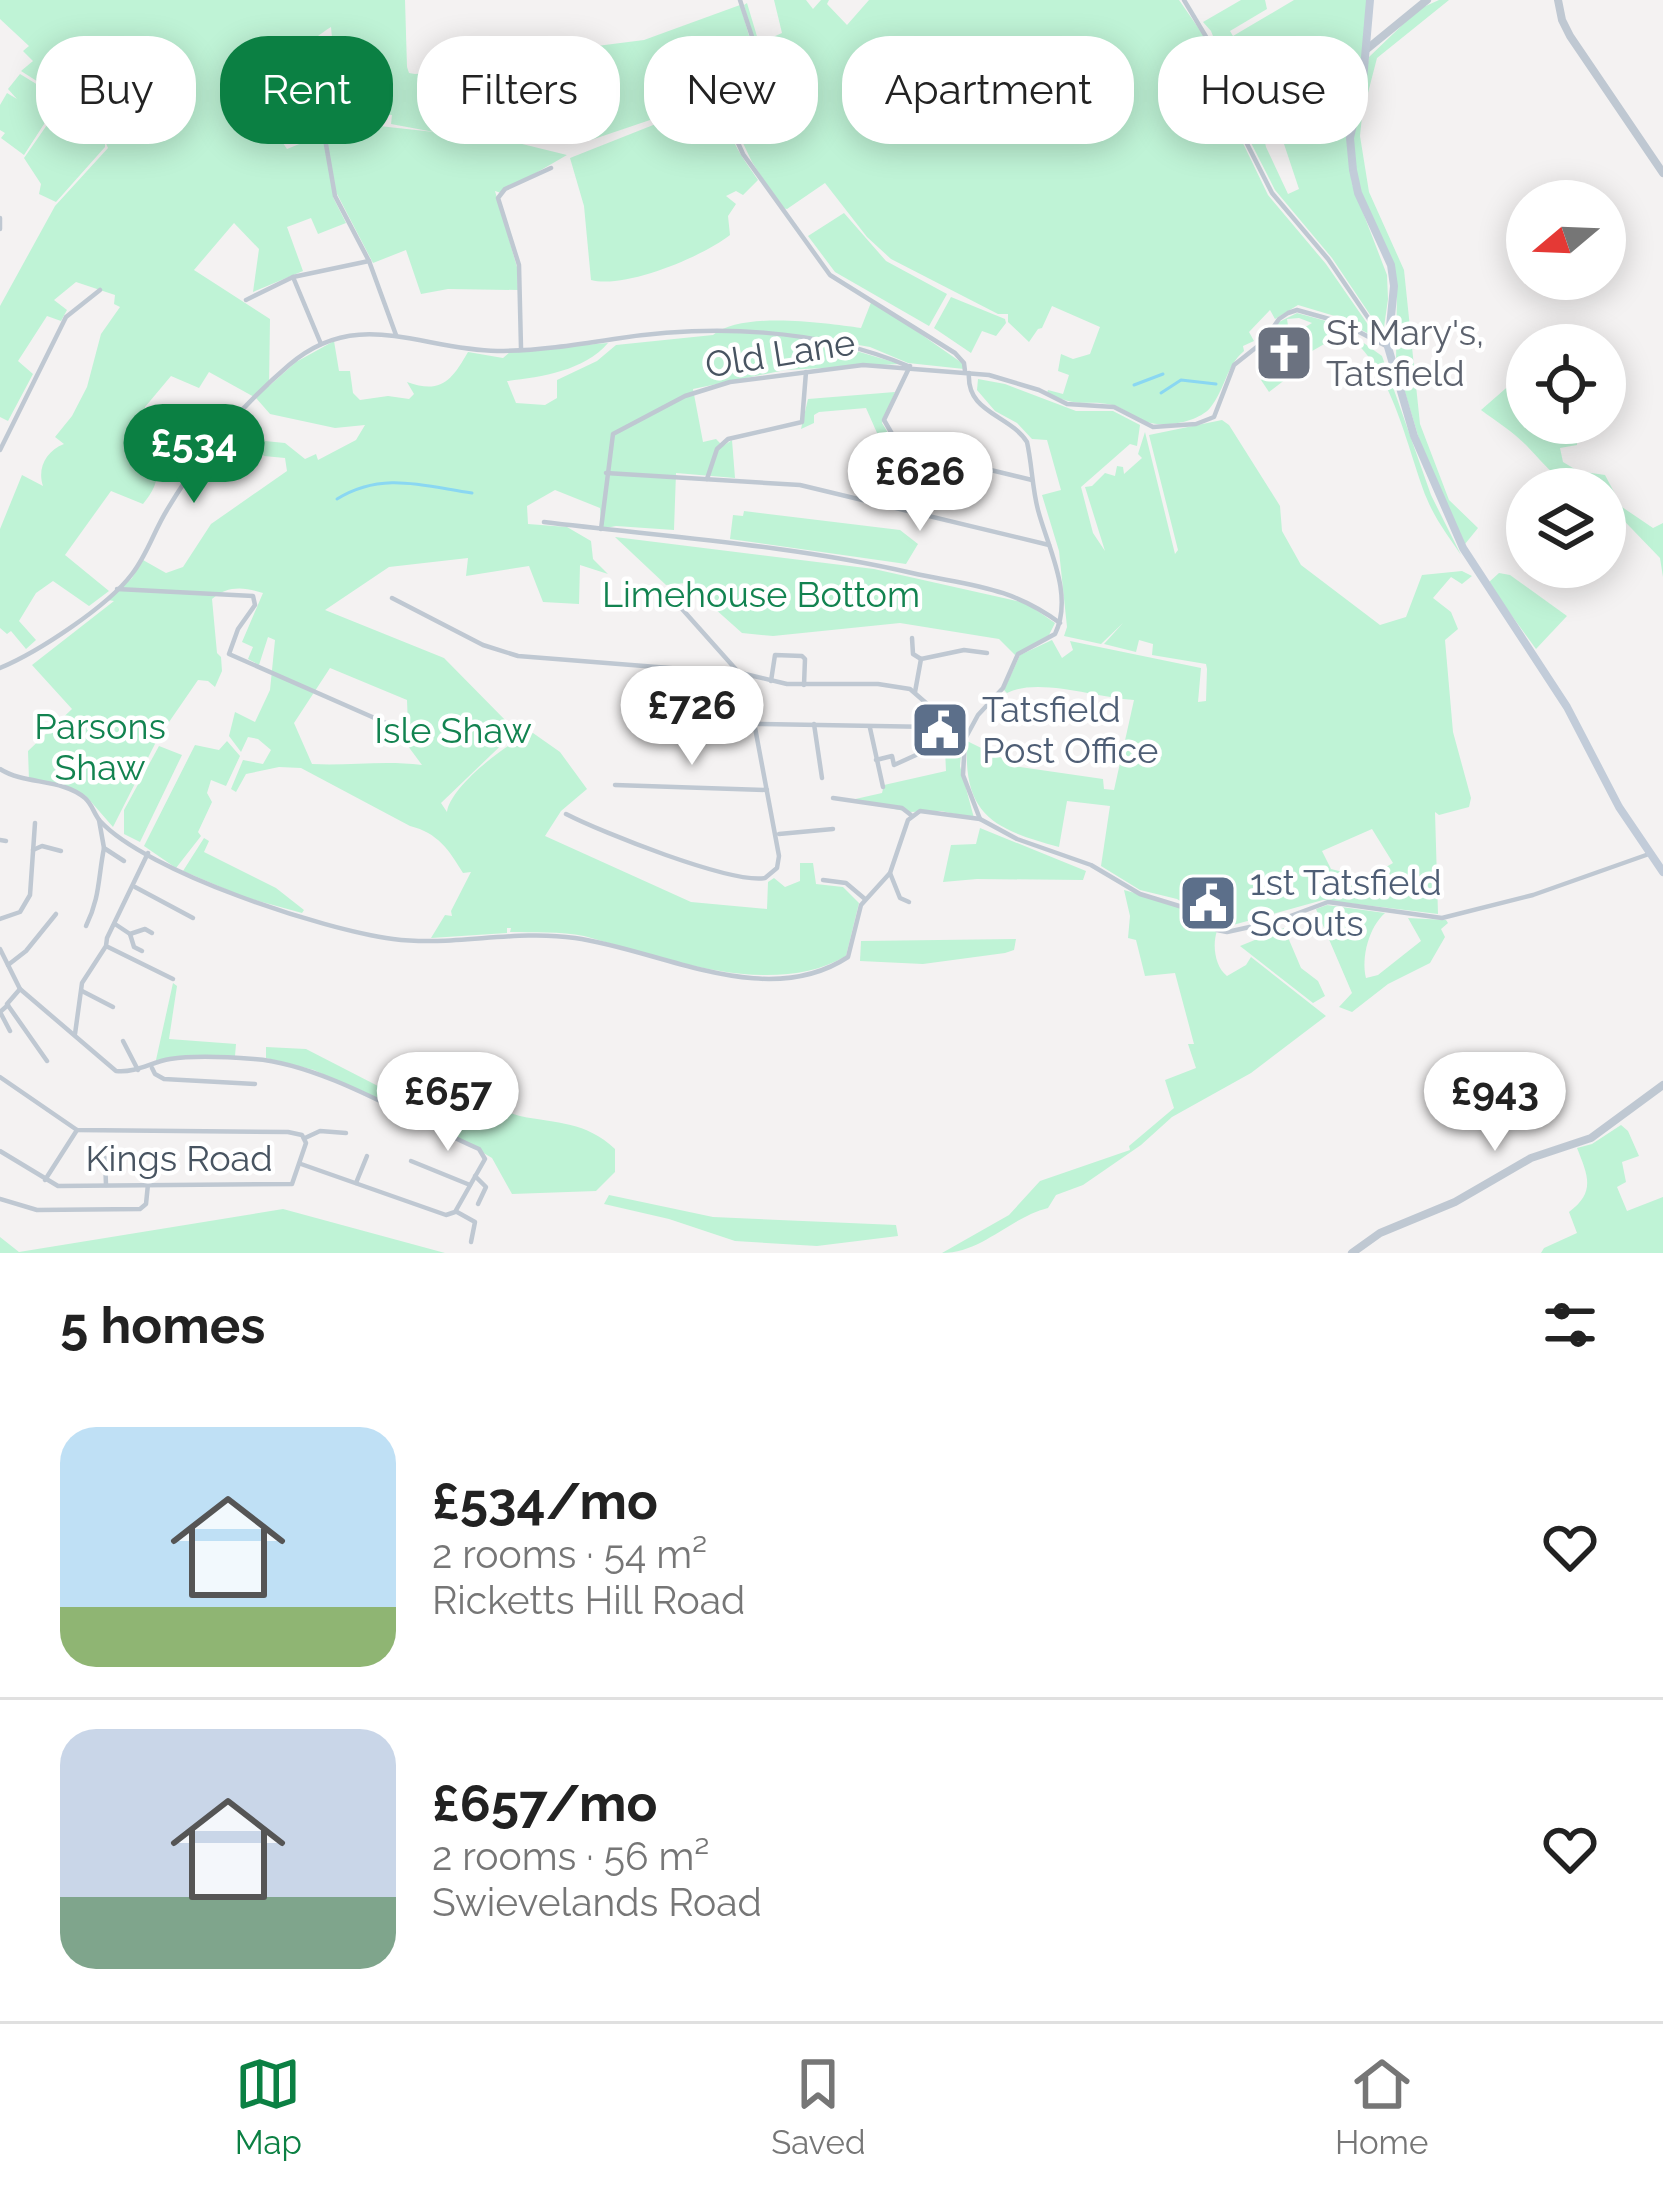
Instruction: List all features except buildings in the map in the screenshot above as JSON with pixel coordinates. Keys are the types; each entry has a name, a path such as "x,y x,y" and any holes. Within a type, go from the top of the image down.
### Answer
{"main road":[{"path":"1368,36 1370,0"},
{"path":"1351,144 1354,184 1390,265 1394,286 1388,346 1419,452 1455,534 1568,706 1618,808 1662,869"}],"street":[{"path":"740,0 758,56 732,110 734,138 830,275 955,353 964,363 972,396 1025,438 1058,581 1060,623 1052,637 1018,654 1003,688 978,715 965,739 963,775 980,819"},
{"path":"1184,0 1220,60 1243,134 1272,193 1328,259 1388,346"},
{"path":"1368,48 1426,0"},
{"path":"1558,0 1570,36 1663,173"},
{"path":"326,144 334,196 369,261 396,335"},
{"path":"521,348 520,271 498,197 505,189 551,168"},
{"path":"246,300 293,277 369,261"},
{"path":"293,277 321,345"},
{"path":"0,450 66,317 100,290"},
{"name":"Old Lane","path":"607,473 610,438 686,396 730,382 847,366 967,371 1040,390 1067,404 1114,407 1145,426 1162,428 1196,424 1214,416 1234,365 1288,313 1298,310 1340,322 1388,346"},
{"path":"0,668 33,655 131,576 163,516 232,420 293,361 341,336 396,335 494,351 715,330 852,345 909,366 884,420 920,482 918,513"},
{"path":"707,479 716,449 728,440 802,422 806,372"},
{"path":"905,454 1032,480"},
{"path":"601,529 607,473 800,485 1050,546"},
{"path":"544,522 873,563 1010,594 1028,600 1060,623"},
{"path":"117,589 253,596 255,605 229,654 395,727"},
{"path":"566,814 593,828 750,881 765,878 777,868 776,834 757,724 742,674 666,591"},
{"path":"392,598 499,652 742,674 804,685 878,684 915,692 965,739"},
{"path":"912,638 913,654 921,659 964,650 987,653"},
{"path":"771,681 774,656 802,656 804,685"},
{"path":"915,692 921,659"},
{"path":"757,724 942,727 951,722"},
{"path":"814,724 822,778"},
{"path":"870,727 883,787"},
{"path":"877,760 895,756 894,765 916,755"},
{"path":"0,769 17,780 53,785 82,796 99,820 148,854 242,897 363,934 396,940 517,934 565,937 745,977 797,978 830,969 848,957 865,899 890,872 911,815"},
{"path":"615,785 767,790"},
{"path":"833,798 902,808 911,815"},
{"path":"911,815 923,811 980,819 1017,839 1091,865 1140,894 1189,909 1227,932 1277,921 1328,902 1442,918 1533,895 1649,854"},
{"path":"86,926 98,901 104,848 99,820"},
{"path":"0,919 20,912 30,895 35,824"},
{"path":"776,834 833,829"},
{"path":"33,850 42,846 61,851"},
{"path":"104,848 124,861"},
{"path":"74,1035 82,991 148,854"},
{"path":"890,872 900,898 909,902"},
{"path":"823,880 843,882 865,899"},
{"path":"135,887 193,918"},
{"path":"8,965 56,914"},
{"path":"115,924 142,951"},
{"path":"130,934 145,929 152,933"},
{"path":"106,946 173,979"},
{"path":"0,949 20,989 116,1071 138,1070 169,1059 257,1059 314,1073 479,1149 485,1159 453,1213"},
{"path":"10,1031 1,1019 1,1009 20,989"},
{"path":"82,991 113,1007"},
{"path":"8,1005 47,1061"},
{"path":"122,1041 138,1070"},
{"path":"152,1066 164,1078 255,1084"},
{"path":"0,1077 77,1130 298,1133 305,1138"},
{"path":"1352,1253 1380,1233 1455,1202 1531,1158 1591,1138 1663,1085"},
{"path":"45,1180 77,1130"},
{"path":"305,1138 320,1131 346,1133"},
{"path":"305,1138 301,1164 475,1222 470,1242"},
{"name":"Kings Road","path":"0,1151 58,1186 295,1182 301,1164"},
{"path":"356,1183 367,1156"},
{"path":"105,1158 106,1185"},
{"path":"411,1161 470,1185"},
{"path":"475,1176 486,1186 478,1204"},
{"path":"0,1199 37,1210 140,1209 146,1204 148,1184"}],"green space":[{"path":"0,0 405,0 407,67 409,73 417,74 417,129 393,124 393,36 332,36 331,27 318,36 220,36 220,144 284,144 287,149 299,144 393,144 393,128 417,130 417,144 522,144 567,155 501,193 495,191 517,267 518,290 448,289 421,294 406,250 373,263 336,192 333,197 346,223 318,234 311,218 287,227 303,271 253,292 259,249 234,223 194,270 270,319 269,386 296,362 334,341 339,371 350,371 353,393 360,400 409,399 414,394 407,382 428,387 443,383 468,352 503,358 511,351 608,343 574,366 507,381 516,403 545,405 557,398 557,380 597,361 616,345 713,335 763,321 861,328 872,300 962,363 964,369 908,363 870,347 830,340 826,342 900,364 785,370 693,389 703,442 716,439 723,446 732,440 735,478 676,473 674,530 601,529 600,508 555,490 527,506 528,524 567,527 591,541 593,559 608,574 580,565 579,604 543,602 529,566 466,576 468,558 389,567 325,610 444,658 516,731 441,803 447,812 458,790 482,766 533,733 560,752 587,789 561,811 545,836 691,902 767,909 768,882 774,878 785,887 800,881 800,863 813,863 816,884 843,887 859,903 846,956 816,969 751,975 681,963 575,934 510,932 507,928 507,933 431,938 445,915 452,916 471,872 463,873 435,838 301,768 246,774 236,792 231,789 243,760 263,764 271,750 248,737 241,752 229,736 235,712 255,722 270,690 275,640 268,637 259,665 248,659 253,647 242,642 263,593 250,589 230,589 212,599 222,671 215,687 198,680 158,738 113,827 86,796 65,786 29,780 28,751 72,709 32,665 114,601 108,600 143,560 166,573 183,567 211,524 287,471 285,458 264,456 259,450 265,441 285,443 305,459 316,454 318,460 356,440 365,425 335,428 270,414 256,398 209,372 199,388 171,376 145,407 145,415 180,425 155,456 157,477 151,492 143,504 111,491 65,555 109,591 89,606 53,581 36,593 19,621 36,640 26,649 11,631 7,634 0,628 0,529 22,475 43,486 44,461 64,444 55,437 87,387 101,334 120,307 114,304 115,295 76,282 54,300 67,310 61,321 47,316 18,361 33,374 8,421 0,417 0,306 55,206 108,148 106,144 196,144 196,36 36,36 36,81 21,71 33,61 23,51 29,46 0,19","holes":["330,668 407,700 408,727 402,738 422,765 312,764 294,723"]},
{"path":"774,0 806,0 813,9 821,0 829,0 827,4 847,25 869,0 1179,0 1204,36 1158,36 1158,144 1243,144 1268,195 1326,264 1378,339 1338,317 1298,305 1275,319 1270,310 1249,332 1254,341 1243,346 1210,408 1181,422 1154,424 1112,405 1075,402 1047,393 1063,394 1069,375 1058,371 1061,354 1073,359 1090,354 1100,327 1052,306 1029,342 1008,322 1008,314 998,314 891,259 867,237 825,183 782,208 743,144 818,144 818,36 775,36 782,33"},
{"path":"1241,0 1265,0 1267,9 1230,31 1233,36 1213,36 1203,22"},
{"path":"1294,0 1368,0 1364,36 1233,36"},
{"path":"1449,0 1377,58 1368,93 1369,57 1419,9"},
{"path":"747,3 757,36 753,36"},
{"path":"740,5 749,36 655,36"},
{"path":"644,40 644,122 620,130 620,43"},
{"path":"20,74 36,84 36,136 24,155 1,138 5,133 0,130 0,105 7,93 17,99 8,89"},
{"path":"644,129 644,144 736,144 758,180 743,195 736,191 726,196 736,204 728,216 730,235 663,269 623,280 591,280 584,206 570,158 605,144 620,144 620,138"},
{"path":"36,141 105,144 56,202 39,194 41,184 24,158"},
{"path":"1252,144 1265,144 1288,194 1299,189 1284,144 1348,144 1352,184 1387,275 1383,334 1332,258 1275,190"},
{"path":"1354,144 1361,144 1369,192 1404,270 1420,424 1449,500 1478,528 1465,544 1423,452 1396,362 1397,286 1358,185"},
{"path":"844,213 886,261 947,294 929,326 835,272 808,236"},
{"path":"951,297 1006,323 996,336 982,331 971,353 934,328"},
{"path":"1297,313 1337,324 1382,356 1431,495 1461,555 1430,506 1380,374 1347,336 1326,327 1333,339 1293,362 1284,344 1299,339 1297,332 1312,323 1287,319 1289,333 1276,348 1283,360 1299,369 1269,392 1261,380 1276,370 1264,347 1279,322"},
{"path":"978,379 1005,384 1076,411 1113,411 1140,425 1137,446 1130,444 1081,487 1093,533 1105,551 1085,487 1105,473 1115,476 1117,466 1123,467 1124,474 1142,458 1138,454 1145,432 1175,554 1178,550 1149,435 1222,420 1280,506 1282,531 1301,565 1380,625 1406,617 1422,575 1462,571 1472,576 1462,584 1451,577 1433,598 1451,612 1458,629 1445,640 1453,732 1471,798 1469,807 1435,812 1438,914 1323,900 1222,928 1177,899 1140,890 1101,866 1110,806 1067,801 1059,847 1017,833 987,815 971,787 967,741 1020,767 1103,779 1104,789 1114,790 1134,700 1035,687 1007,693 1004,690 1020,655 1052,640 1062,658 1073,650 1070,641 1201,668 1198,702 1206,701 1207,669 1206,664 1152,655 1153,644 1139,640 1136,652 1104,644 1123,623 1101,644 1064,636 1059,551 1042,495 1061,490 1047,440 1032,439 1017,423 995,411 977,390","holes":["1372,829 1393,863 1367,878 1331,869 1322,851"]},
{"path":"1506,388 1506,429 1481,410"},
{"path":"895,392 882,423 917,481 867,470 869,455 885,451 866,408 819,412 814,423 801,429 808,399"},
{"path":"1525,444 1577,444 1560,448 1563,462 1573,468 1548,468"},
{"path":"1626,510 1653,528 1663,523 1663,577 1660,558 1626,523"},
{"path":"744,511 900,530 918,544 906,564 730,539 733,515 743,516"},
{"name":"Limehouse Bottom","path":"615,537 874,569 1026,603 1055,623 1049,635 1015,655 999,639 900,623 773,636 742,633 686,583 666,585"},
{"path":"1499,573 1506,574 1506,588 1528,588 1567,616 1536,649 1488,583"},
{"path":"950,725 963,734 960,766 974,818 851,800 882,793 884,785 946,771 944,728"},
{"path":"227,741 240,756 226,786 211,780 207,793 212,802 198,832 201,836 176,868 144,846 195,745 219,750"},
{"path":"159,746 182,755 140,842 124,834 124,810"},
{"path":"980,828 1086,871 1083,880 943,882 951,845 976,844"},
{"path":"204,838 209,841 204,852 276,888 302,913 244,897 183,871"},
{"path":"1124,890 1174,904 1217,931 1216,955 1227,976 1251,957 1326,1016 1251,1073 1172,1117 1141,1145 1083,1185 1056,1195 1048,1208 970,1247 942,1253 1009,1215 1040,1181 1130,1150 1174,1108 1165,1080 1196,1068 1175,973 1145,976 1136,940 1128,938 1130,916"},
{"path":"1327,905 1385,913 1368,943 1366,978 1378,975 1421,941 1408,918 1448,923 1441,929 1445,937 1430,963 1388,984 1352,1012 1339,1007 1352,993 1316,909"},
{"path":"1284,928 1301,968 1318,981 1325,996 1313,1003 1240,946"},
{"path":"1016,939 1014,950 1005,953 923,964 860,961 861,941"},
{"path":"173,983 177,986 169,1039 236,1044 235,1056 156,1060"},
{"path":"266,1047 306,1049 411,1103 449,1104 460,1088 512,1114 582,1128 615,1149 615,1172 596,1191 512,1194 492,1158 314,1070 266,1058"},
{"path":"1621,1125 1639,1156 1622,1162 1626,1182 1617,1187 1627,1211 1663,1197 1663,1253 1541,1253 1577,1233 1569,1212 1583,1198 1587,1183 1577,1148"},
{"path":"609,1195 713,1217 896,1225 898,1236 817,1246 735,1241 604,1204"},
{"path":"283,1209 445,1253 0,1253 0,1237 19,1252"}],"waterway":[{"path":"1134,385 1163,374"},
{"path":"1161,393 1181,380 1216,384"},
{"path":"337,499 387,483 472,493"}],"place":[{"name":"St Mary's, Tatsfield","path":"1284,353"},
{"name":"Tatsfield Post Office","path":"940,730"},
{"name":"1st Tatsfield Scouts","path":"1208,903"}],"park label":[{"name":"Isle Shaw","path":"453,730"},
{"name":"Parsons Shaw","path":"100,746"}]}
